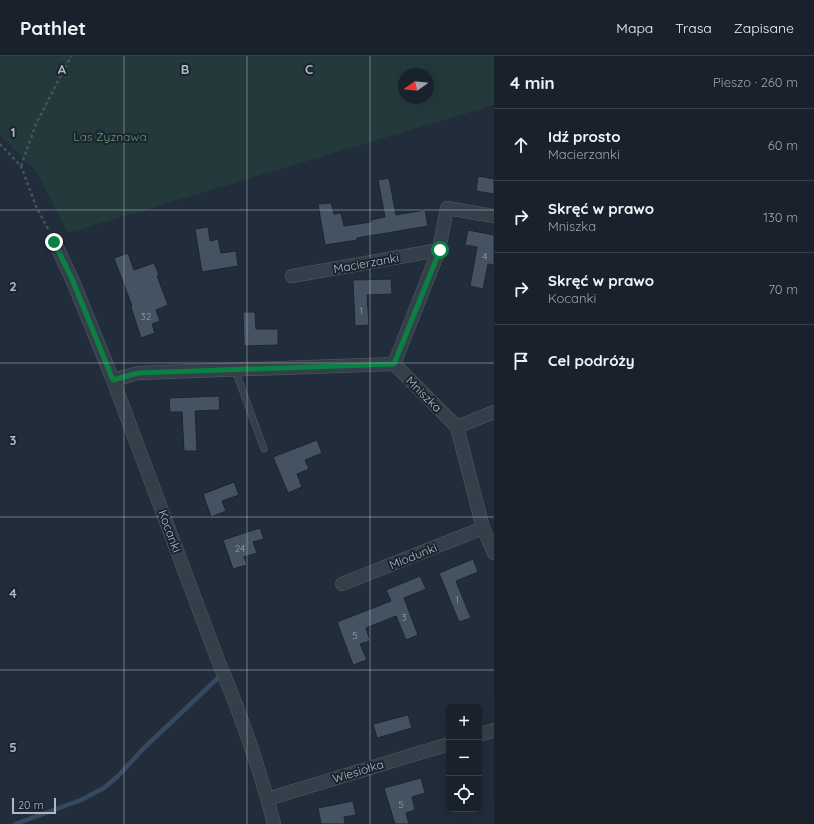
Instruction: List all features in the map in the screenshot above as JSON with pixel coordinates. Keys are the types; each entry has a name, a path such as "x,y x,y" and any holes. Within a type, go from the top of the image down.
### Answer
{"street":[{"path":"113,380 138,373 394,364 440,250 447,208 494,216"},
{"name":"Kocanki","path":"54,242 72,279 113,380 234,700 274,824"},
{"name":"Macierzanki","path":"292,276 440,250"},
{"name":"Mniszka","path":"394,364 457,427"},
{"path":"494,412 457,427 483,528 494,554"},
{"name":"Miodunki","path":"342,584 483,528"},
{"path":"482,734 494,730"},
{"name":"Wiesiołka","path":"267,799 446,745"}],"lane":[{"path":"235,370 264,449"}],"path":[{"path":"21,166 36,124 71,56"},
{"path":"0,144 21,166 36,206 54,242"}],"green space":[{"name":"Las Żyznawa","path":"0,56 494,56 494,105 68,233 36,171 0,135"}],"building":[{"path":"478,176 494,179 494,194 476,191"},
{"path":"389,178 396,215 425,210 428,226 325,245 318,204 331,203 334,214 341,213 344,226 371,222 371,220 385,217 378,180"},
{"path":"208,227 210,241 218,239 221,253 236,251 238,266 202,272 195,229"},
{"path":"468,230 494,235 494,265 488,264 483,289 470,286 477,247 465,245"},
{"path":"128,253 134,270 154,263 159,275 157,276 168,305 156,310 160,321 152,324 155,333 141,338 131,307 132,306 114,258"},
{"path":"391,279 392,294 367,295 369,325 355,326 353,280"},
{"path":"243,312 255,312 256,329 278,329 278,345 244,346"},
{"path":"219,396 220,410 195,411 197,451 184,451 182,412 170,412 169,398"},
{"path":"317,440 322,453 305,460 309,469 297,474 302,487 288,493 273,457"},
{"path":"234,482 239,495 222,501 226,511 211,517 203,494"},
{"path":"260,528 264,539 253,542 257,553 244,557 247,565 233,569 223,540"},
{"path":"473,559 478,572 456,581 471,618 459,622 439,573"},
{"path":"420,576 426,589 404,598 418,635 406,640 396,616 366,628 370,641 360,644 367,660 353,665 337,622 391,601 386,590"},
{"path":"408,715 412,728 377,738 373,724"},
{"path":"421,778 425,793 412,797 415,810 406,813 409,824 395,824 384,788"},
{"path":"353,801 356,815 344,817 345,824 321,824 318,808"}],"waterway":[{"path":"15,824 81,800 104,788 219,677"}],"route":[{"path":"54,242 72,279 113,380 138,373 394,364 440,250"}]}
